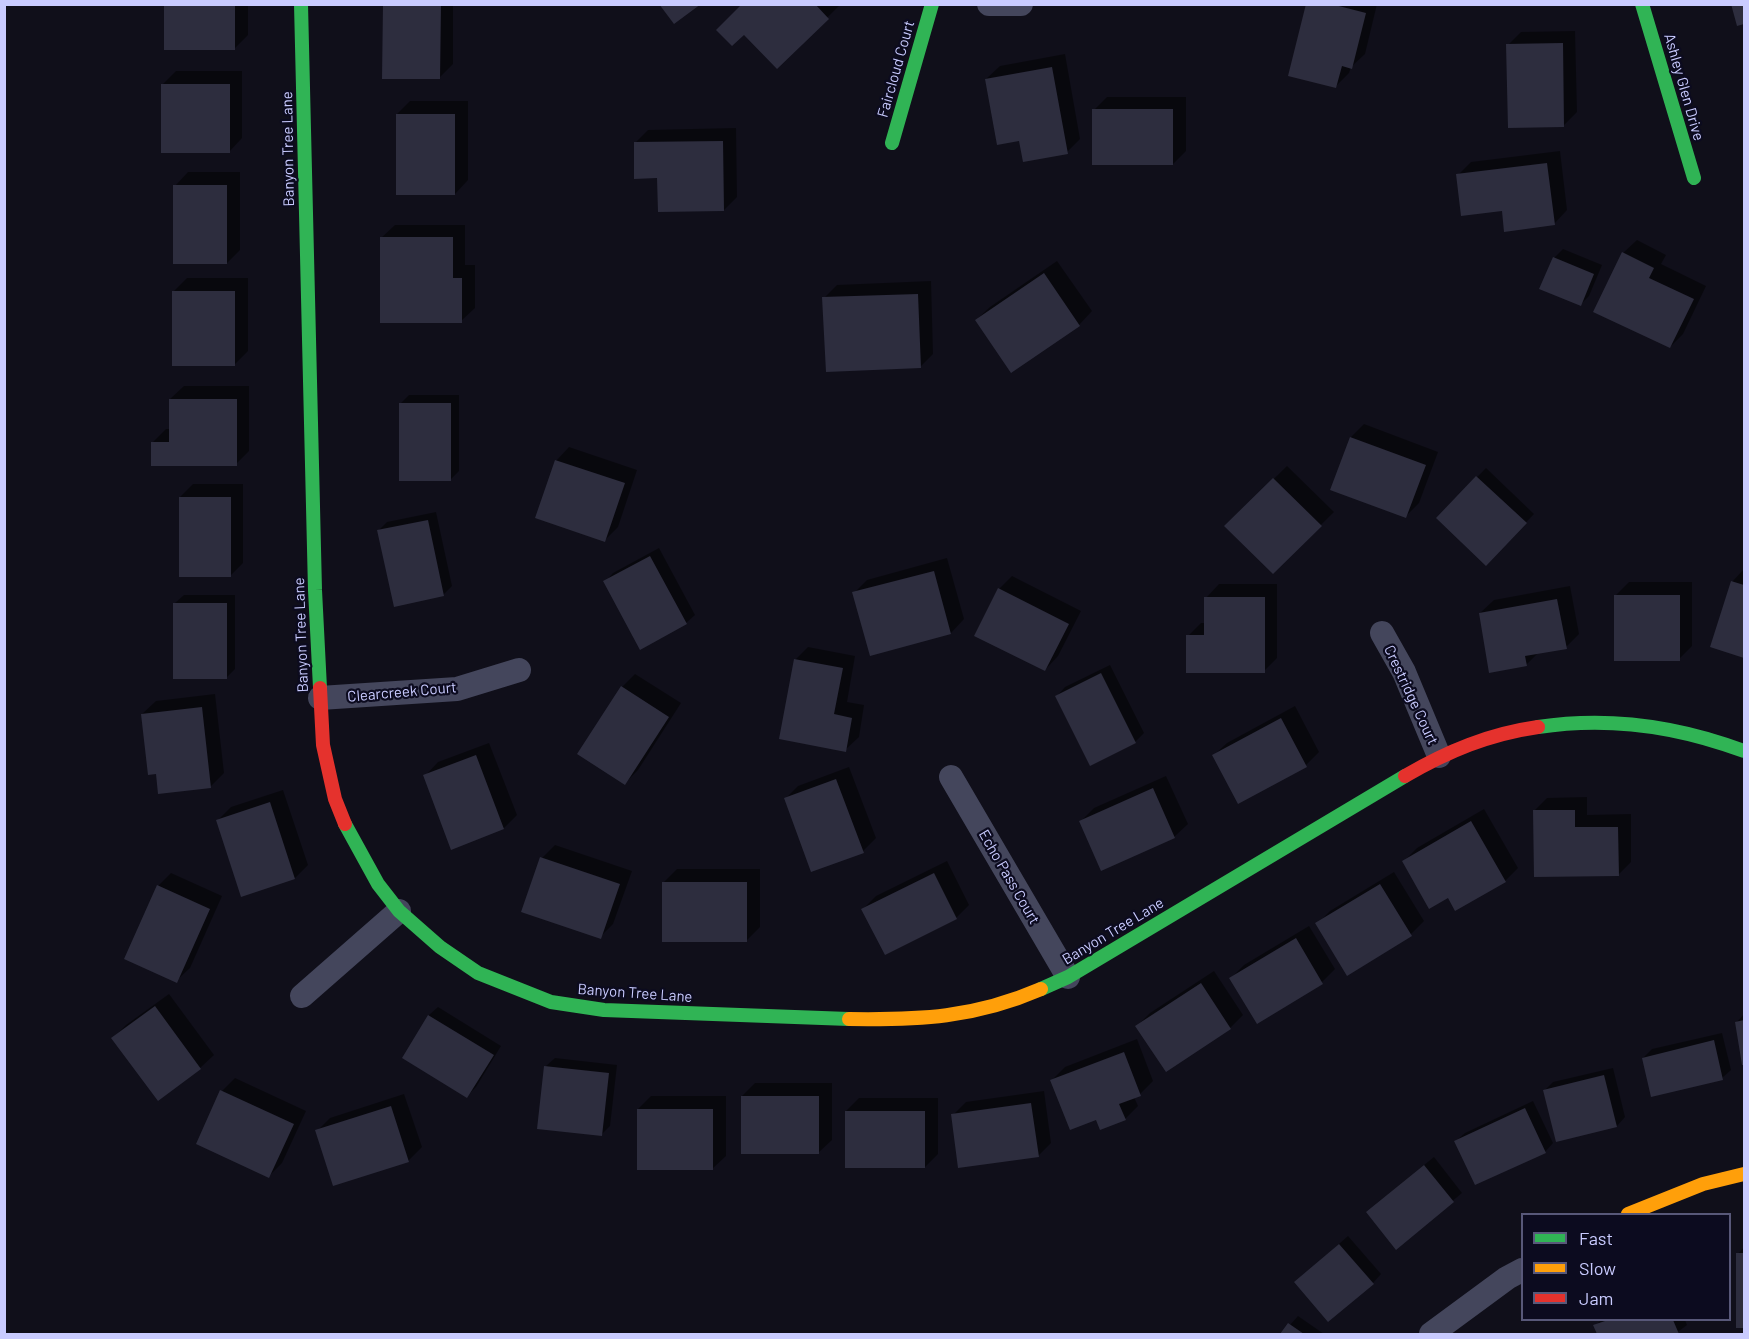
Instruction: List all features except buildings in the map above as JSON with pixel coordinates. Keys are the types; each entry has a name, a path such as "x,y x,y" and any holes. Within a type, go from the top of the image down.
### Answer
{"street":[{"name":"Banyon Tree Lane","path":"301,4 315,590 323,745 335,799 359,854 378,885 399,911 440,947 478,973 551,1002 604,1010 908,1020 948,1016 988,1008 1068,977 1439,756 1495,736 1544,724 1594,721 1643,724 1684,732 1744,751"},
{"name":"Faircloud Court","path":"892,143 932,4"},
{"path":"989,4 1021,4"},
{"name":"Ashley Glen Drive","path":"1642,4 1694,178"},
{"name":"Crestridge Court","path":"1382,633 1404,672 1439,756"},
{"name":"Clearcreek Court","path":"320,698 457,689 519,670"},
{"name":"Echo Pass Court","path":"951,777 1068,977"},
{"path":"302,996 399,911"},
{"path":"1633,1213 1703,1184 1744,1174"},
{"path":"1431,1335 1521,1271"}],"traffic: fast":[{"path":"301,4 315,590 320,688"},
{"path":"892,143 932,4"},
{"path":"1642,4 1694,178"},
{"path":"1538,727 1617,723 1694,735 1744,751"},
{"path":"1041,989 1068,977 1405,776"},
{"path":"345,824 378,884 399,911 440,947 478,973 551,1002 604,1010 849,1019"}],"traffic: slow":[{"path":"849,1019 923,1018 970,1012 1016,999 1041,989"},
{"path":"1630,1213 1703,1184 1744,1174"}],"traffic: jam":[{"path":"320,688 323,745 335,799 345,824"},
{"path":"1405,776 1469,745 1503,734 1538,727"}]}
